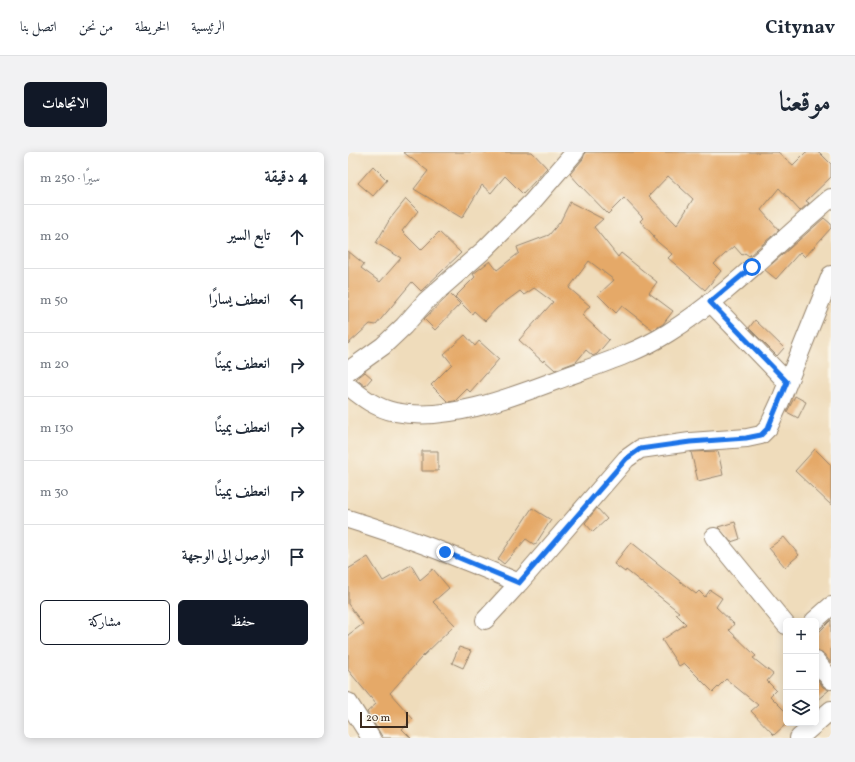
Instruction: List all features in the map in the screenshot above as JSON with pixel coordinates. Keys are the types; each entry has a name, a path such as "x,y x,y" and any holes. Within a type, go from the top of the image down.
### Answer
{"street":[{"path":"348,371 383,346 404,326 426,301 484,250 532,202 575,152"},
{"path":"348,386 376,406 396,412 423,414 455,411 502,400 600,365 668,334 710,302 831,198"},
{"path":"485,620 519,583 626,459 640,449 690,442 746,438 761,435 768,428 831,275"},
{"path":"710,302 787,382"},
{"path":"348,519 396,534 445,552 519,583"},
{"path":"714,537 783,621"},
{"path":"817,618 831,606"},
{"path":"819,665 831,680"},
{"path":"348,702 371,738"},
{"path":"809,735 831,710"}],"building":[{"path":"403,152 532,152 547,168 523,194 505,176 491,193 482,185 462,218 414,189 428,171"},
{"path":"585,152 778,152 793,165 806,152 819,152 831,164 831,177 806,201 809,203 800,211 779,188 761,210 779,230 749,256 745,253 742,255 734,246 714,264 721,271 705,290 668,258 672,254 653,238 654,236 640,221 643,218 624,198 608,214 578,183 570,174 583,159","holes":["668,176 693,199 677,225 649,196"]},
{"path":"373,166 387,180 373,196 358,183"},
{"path":"406,199 418,211 402,231 421,250 439,232 461,253 421,291 412,282 376,325 370,324 348,344 348,251 364,264 361,268 380,282 401,258 376,243 390,219"},
{"path":"570,202 603,219 594,227 618,257 621,253 657,282 649,293 673,311 663,324 653,330 622,306 616,313 598,295 614,280 589,261 569,288 590,306 582,315 609,340 597,354 593,356 586,350 576,362 555,370 544,360 543,362 519,340 553,302 534,288 524,295 520,291 497,308 485,321 474,311 472,314 455,297 475,277 473,274 490,261 497,270 519,253 517,247 549,235 560,222"},
{"path":"824,218 831,224 831,228 805,257 800,252 776,279 765,270"},
{"path":"450,294 460,304 435,330 424,319"},
{"path":"755,320 784,348 777,356 749,328"},
{"path":"465,335 475,346 479,341 499,359 470,392 467,389 455,401 448,402 431,385 452,364 444,354"},
{"path":"365,372 372,378 365,386 356,379"},
{"path":"795,396 806,402 798,418 787,412"},
{"path":"815,449 831,465 831,505 795,471"},
{"path":"422,451 438,451 438,471 422,471"},
{"path":"718,451 723,475 698,481 691,452"},
{"path":"532,508 551,520 535,545 526,539 504,564 498,559"},
{"path":"597,508 607,519 593,532 585,523"},
{"path":"735,522 740,539 731,542 718,527"},
{"path":"784,537 799,555 785,567 769,548"},
{"path":"631,542 696,594 699,591 705,597 710,590 722,598 716,607 734,624 729,630 756,656 753,658 773,674 767,681 776,690 770,696 783,709 784,726 774,735 751,711 758,705 726,679 713,692 684,663 679,666 662,640 686,624 676,614 679,612 626,570 625,572 614,564"},
{"path":"368,557 383,581 411,565 420,580 433,569 449,588 433,602 455,625 421,658 390,693 413,719 402,729 411,738 383,738 367,712 376,704 348,670 348,635 363,624 348,604 348,569"},
{"path":"831,620 831,663 824,654 819,652 819,632"},
{"path":"459,647 471,651 463,668 452,663"},
{"path":"819,682 823,687 829,690 819,698"}],"route":[{"path":"445,552 519,583 580,510 626,459 640,449 690,442 746,438 761,435 768,428 787,382 710,302 752,267"}]}
